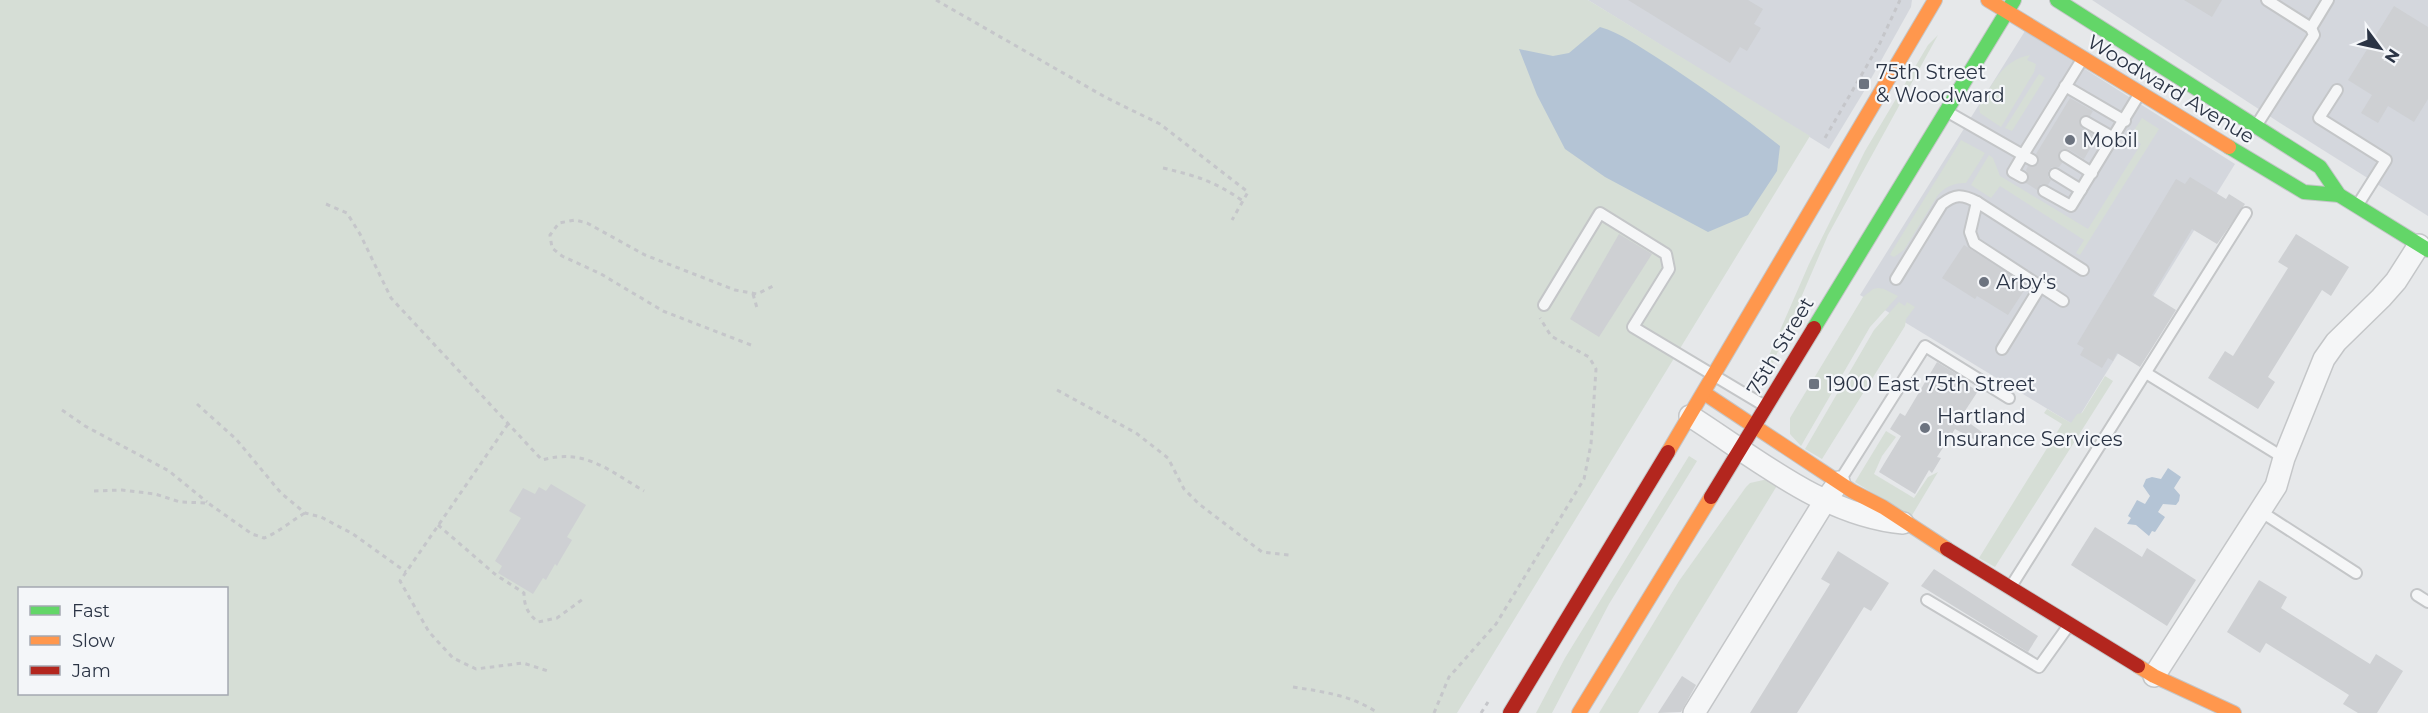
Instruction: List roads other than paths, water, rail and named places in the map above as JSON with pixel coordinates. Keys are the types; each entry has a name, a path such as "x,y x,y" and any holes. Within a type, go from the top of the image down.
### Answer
{"main road":[{"name":"75th Street","path":"1510,713 1704,393 1935,0"},
{"name":"Woodward Avenue","path":"1988,0 2010,6 2083,58 2304,192 2338,195"},
{"name":"Woodward Avenue","path":"2057,0 2320,167 2338,195 2423,248"},
{"name":"75th Street","path":"1579,713 2010,6"},
{"path":"1704,393 1839,482 1883,507 1903,523 2069,625 2154,676 2234,713"}],"street":[{"path":"2154,676 2276,486 2284,458 2324,359 2336,342 2381,298 2423,248"},
{"path":"1690,416 1825,501 1846,511 1878,521 1903,523"},
{"path":"1694,713 1839,482"}],"lane":[{"path":"2256,126 2314,35 2311,28 2273,6 2267,0"},
{"path":"2311,28 2328,0"},
{"path":"2022,177 2013,172 2027,158 2059,106 2065,86 2083,58"},
{"path":"2065,86 2125,121"},
{"path":"2337,90 2319,118 2386,160 2357,207"},
{"path":"2044,191 2071,206 2141,93"},
{"path":"1946,111 2027,158"},
{"path":"2086,122 2114,138"},
{"path":"2065,156 2092,172"},
{"path":"2055,174 2081,190"},
{"path":"1896,279 1942,204 1953,196 1962,195 1977,202 2084,270"},
{"path":"1977,202 1970,232 1974,243 2063,301"},
{"path":"1544,305 1600,213 1666,254 1669,269 1633,327 1766,407"},
{"path":"2010,588 2246,213"},
{"path":"2002,349 2040,287"},
{"path":"1839,482 1924,346 2009,398"},
{"path":"2146,373 2284,458"},
{"path":"2260,511 2356,573"},
{"path":"2417,595 2428,602"},
{"path":"1927,600 2039,667 2069,625"}],"water":[{"path":"1600,27 1629,40 1672,68 1735,111 1780,146 1777,171 1748,215 1708,232 1605,177 1565,149 1537,95 1519,49 1553,56 1569,53"},
{"path":"2168,468 2181,477 2174,488 2180,495 2179,501 2176,505 2163,504 2158,512 2165,517 2155,532 2152,531 2149,536 2136,525 2127,524 2131,518 2128,516 2137,500 2145,504 2150,496 2143,486 2146,479 2152,477 2161,479"}],"place":[{"name":"75th Street & Woodward","path":"1864,84"},
{"name":"Mobil","path":"2070,140"},
{"name":"Arby's","path":"1984,282"},
{"name":"1900 East 75th Street","path":"1814,384"},
{"name":"Hartland Insurance Services","path":"1925,428"}]}
